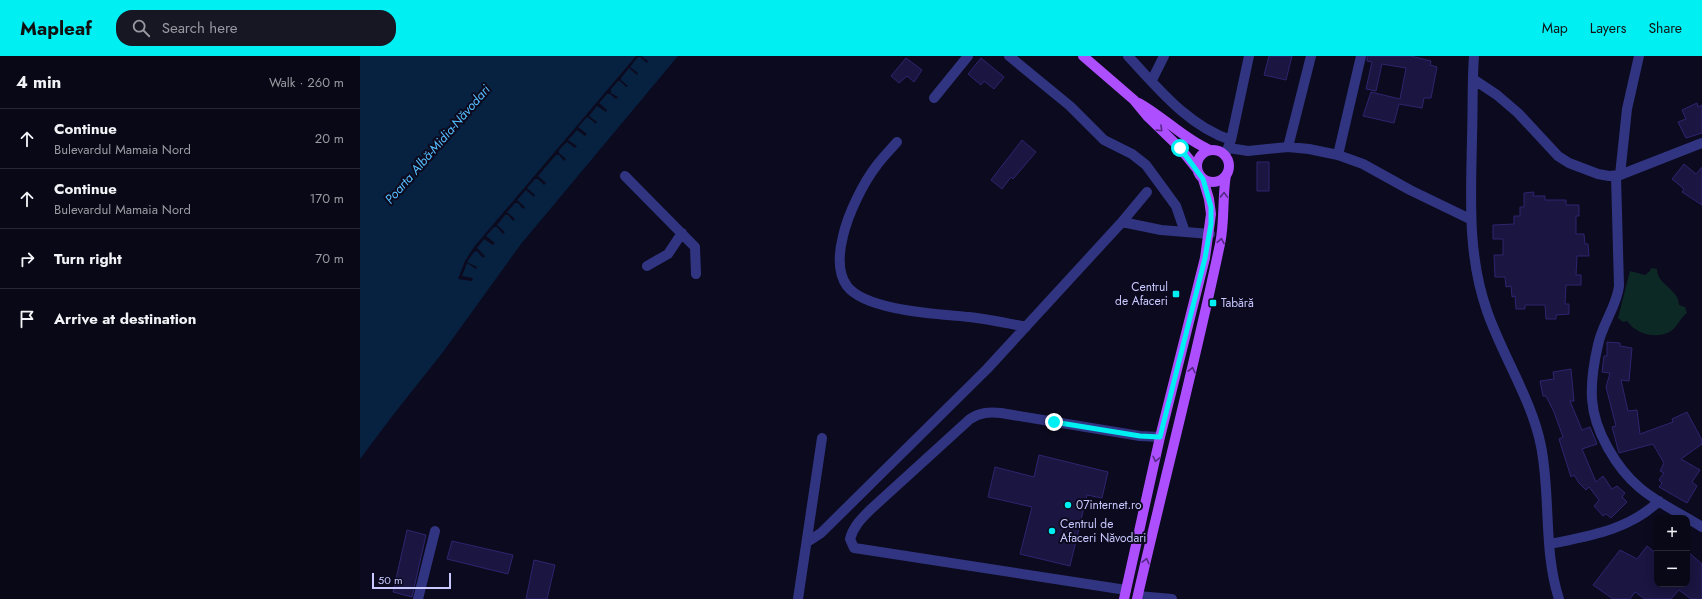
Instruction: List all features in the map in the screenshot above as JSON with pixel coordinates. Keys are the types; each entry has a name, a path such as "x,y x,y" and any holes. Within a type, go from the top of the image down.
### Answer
{"main road":[{"path":"1083,56 1134,100 1148,117 1180,148 1203,179 1211,207 1210,234 1205,258 1160,437 1125,595"},
{"path":"1134,100 1152,110 1199,146 1221,152 1228,148 1229,165 1224,187 1223,221 1220,242 1184,408 1137,598"},
{"path":"1197,169 1198,160 1201,155 1210,150"},
{"path":"1203,179 1213,182 1223,179 1226,175"}],"street":[{"path":"934,98 968,56"},
{"path":"1009,56 1070,106 1104,140 1132,154 1146,165 1176,206 1184,232"},
{"path":"1128,56 1193,120 1209,131 1228,148 1248,151 1288,147 1309,149 1338,155 1363,164 1410,190 1470,219"},
{"path":"1152,80 1164,56"},
{"path":"1228,148 1249,56"},
{"path":"1288,147 1311,56"},
{"path":"1338,155 1361,56"},
{"path":"1474,56 1470,219 1476,270 1483,300 1495,332 1520,387 1541,445 1553,576 1560,599"},
{"path":"1639,56 1627,109 1618,176 1618,295 1604,325 1598,344 1592,400 1596,419 1608,448 1628,477 1659,501 1702,527"},
{"path":"1473,79 1497,95 1518,112 1558,156 1570,163 1598,174 1618,176 1702,143"},
{"path":"897,142 876,166 863,187 844,229 840,260 841,274 848,286 854,292 873,302 892,308 927,314 970,317 1026,326"},
{"path":"625,176 695,247 696,274"},
{"path":"807,542 821,533 987,369 1122,222 1147,192"},
{"path":"1122,222 1161,230 1210,234"},
{"path":"647,266 668,254 682,234"},
{"path":"1125,595 854,548 850,540 852,532 857,524 870,510 970,418 979,413 1001,413 1140,436 1160,437"},
{"path":"798,599 822,438"},
{"path":"1550,544 1590,536 1627,524 1648,511 1659,501"},
{"path":"418,599 435,531"},
{"path":"1137,598 1172,599"}],"green space":[{"path":"1651,268 1657,269 1660,279 1676,295 1679,305 1685,307 1687,313 1671,331 1659,335 1641,332 1631,326 1627,321 1623,322 1618,318 1630,271 1645,275"}],"water":[{"name":"Poarta Albă-Midia-Năvodari","path":"360,56 636,56 474,247 465,261 458,279 472,281 473,278 462,276 467,263 476,269 477,267 467,262 474,252 477,251 483,258 485,256 477,248 484,239 493,245 495,243 486,236 494,227 497,227 503,234 505,232 497,225 505,215 508,215 513,221 515,219 507,212 515,203 518,203 523,209 525,207 517,200 526,190 534,197 535,195 527,188 535,179 538,179 544,185 546,183 538,176 556,155 559,155 564,161 566,159 559,153 559,150 567,142 575,148 577,146 568,140 577,130 585,136 587,134 578,127 587,117 596,124 597,122 589,116 597,106 606,112 607,110 599,103 607,94 610,94 616,99 618,97 611,93 611,89 618,81 626,87 628,86 621,80 621,78 629,68 637,75 638,73 630,67 638,57 647,63 648,61 641,56 678,56 521,244 443,352 360,459"}],"building":[{"path":"1269,56 1292,56 1286,80 1264,75"},
{"path":"1367,56 1411,56 1431,61 1430,65 1437,67 1431,98 1424,98 1422,108 1399,104 1394,123 1363,116 1371,92 1400,99 1406,68 1382,64 1376,91 1366,89 1372,62 1367,61"},
{"path":"906,58 922,70 914,82 907,76 899,83 891,76"},
{"path":"981,58 1004,77 994,89 984,81 981,85 968,74"},
{"path":"1697,103 1698,107 1702,105 1702,133 1686,138 1678,122 1686,119 1682,110"},
{"path":"1022,140 1036,152 1013,179 1011,177 1002,189 991,180"},
{"path":"1257,162 1269,162 1269,191 1257,191"},
{"path":"1684,164 1696,174 1702,167 1702,205 1682,192 1684,189 1672,179"},
{"path":"1534,192 1533,196 1545,196 1545,200 1566,200 1566,205 1579,205 1579,216 1576,216 1576,234 1584,234 1585,244 1588,244 1589,256 1577,256 1576,275 1581,275 1581,285 1566,285 1565,304 1569,304 1569,314 1556,315 1556,319 1546,319 1545,305 1525,305 1525,309 1516,309 1515,296 1512,297 1511,286 1506,287 1505,277 1495,277 1494,255 1503,255 1503,239 1493,239 1493,225 1514,224 1514,216 1520,216 1520,207 1524,207 1524,193"},
{"path":"1607,342 1620,343 1620,346 1632,348 1629,381 1621,380 1628,411 1637,410 1640,434 1673,422 1672,419 1687,412 1702,440 1702,444 1681,459 1700,470 1692,482 1697,486 1687,503 1659,487 1662,483 1659,480 1664,473 1660,471 1664,463 1653,444 1619,453 1612,427 1616,426 1606,387 1610,373 1602,372 1604,356 1607,356"},
{"path":"1571,369 1574,401 1570,401 1582,430 1590,427 1597,444 1582,449 1596,482 1603,476 1612,489 1617,486 1625,493 1622,497 1627,502 1611,518 1606,514 1603,516 1594,506 1599,500 1589,487 1586,490 1574,475 1571,477 1559,439 1563,437 1554,412 1546,396 1543,396 1540,381 1554,379 1553,372"},
{"name":"Centrul de Afaceri Năvodari","path":"1039,455 1108,472 1102,498 1087,495 1070,566 1020,554 1032,507 988,497 995,467 1034,477"},
{"path":"407,530 426,535 412,597 393,592"},
{"path":"452,541 513,555 508,574 447,559"},
{"path":"1647,546 1654,552 1654,587 1690,587 1690,554 1702,564 1702,599 1691,599 1679,590 1671,599 1645,599 1635,592 1630,599 1613,599 1593,585 1620,550 1637,559"},
{"path":"534,560 555,565 547,599 526,599"}],"place":[{"name":"Centrul de Afaceri","path":"1176,294"},
{"name":"Tabără","path":"1213,303"},
{"name":"07internet.ro","path":"1068,505"},
{"name":"Centrul de Afaceri Năvodari","path":"1052,531"}],"route":[{"path":"1054,422 1140,436 1160,437 1205,258 1211,224 1211,207 1203,179 1180,148"}]}
